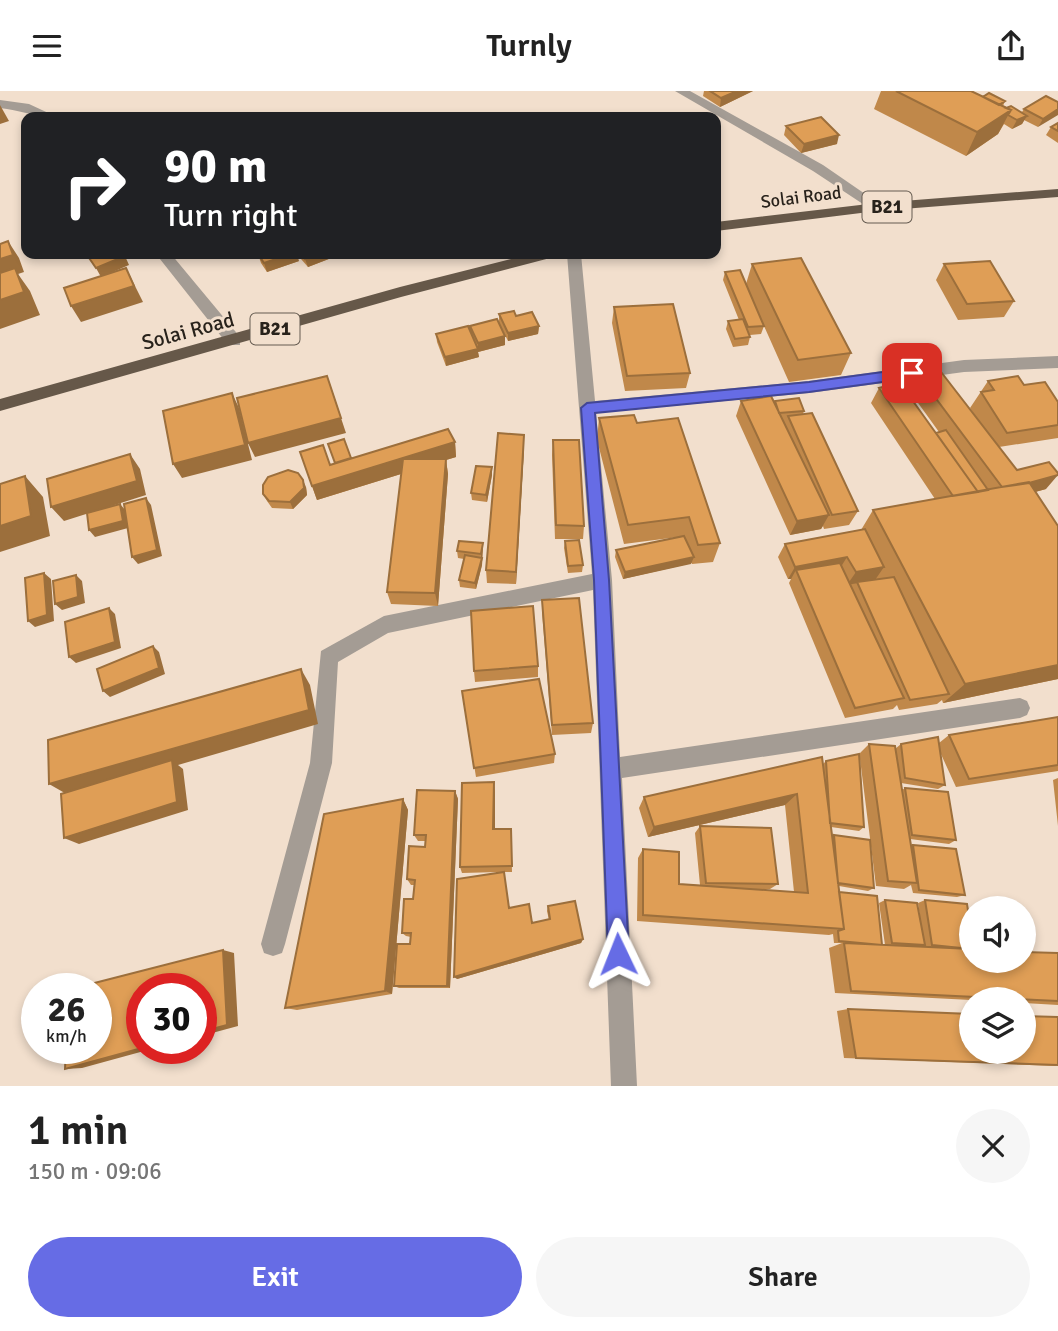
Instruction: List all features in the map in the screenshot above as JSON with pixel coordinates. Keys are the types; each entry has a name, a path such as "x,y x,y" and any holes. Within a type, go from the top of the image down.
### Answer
{"highway":[{"name":"Solai Road","path":"721,226 877,207 1058,193"},
{"name":"Solai Road","path":"0,405 400,292 529,259"}],"street":[{"path":"681,91 718,112"},
{"path":"0,104 25,107 38,112"},
{"path":"721,113 818,168 877,207"},
{"path":"167,259 234,341"},
{"path":"574,259 601,580 624,1086"},
{"path":"587,408 809,387 964,366 1058,362"},
{"path":"273,944 321,763 328,657 384,625 601,580"},
{"path":"610,769 1020,709"}],"building":[{"path":"710,91 737,91 721,98"},
{"path":"896,91 971,91 1011,110 977,132"},
{"path":"989,93 1005,101 999,105 983,97"},
{"path":"1046,96 1058,102 1058,109 1043,119 1024,109"},
{"path":"1011,106 1027,116 1017,120 1008,115 1011,110 1006,108"},
{"path":"821,117 839,135 804,144 786,126"},
{"path":"8,241 13,255 0,259 0,244"},
{"path":"801,258 851,353 798,360 752,264"},
{"path":"90,259 118,259 96,268"},
{"path":"990,261 1014,301 967,304 944,264"},
{"path":"15,268 24,292 0,300 0,273"},
{"path":"126,268 134,286 71,306 64,288"},
{"path":"740,270 764,326 748,327 725,272"},
{"path":"673,304 690,373 627,376 614,307"},
{"path":"514,311 516,316 532,312 539,326 508,333 499,314"},
{"path":"497,319 505,336 478,343 470,326"},
{"path":"743,319 750,337 735,339 728,321"},
{"path":"468,326 478,349 445,357 436,334"},
{"path":"938,368 1017,470 1049,462 1058,475 1002,487 917,373"},
{"path":"327,376 341,418 248,443 237,398"},
{"path":"1018,376 1024,385 1045,382 1058,402 1058,425 1007,433 981,392 994,390 988,381"},
{"path":"900,383 978,492 953,496 879,388"},
{"path":"232,393 245,445 173,464 163,411"},
{"path":"771,396 829,515 797,521 741,401"},
{"path":"799,398 804,411 779,413 775,401"},
{"path":"812,413 858,511 832,515 788,416"},
{"path":"634,415 637,423 678,418 720,543 698,545 689,517 628,525 599,418"},
{"path":"448,429 455,442 312,486 300,452 323,445 330,465"},
{"path":"946,430 988,490 978,492 936,433"},
{"path":"498,433 524,435 516,572 486,570"},
{"path":"344,439 351,458 335,463 328,444"},
{"path":"553,440 579,440 584,526 556,525"},
{"path":"130,454 137,481 51,507 47,479"},
{"path":"403,459 446,459 435,593 387,592"},
{"path":"476,466 492,467 486,495 471,493"},
{"path":"288,470 298,473 304,488 290,502 269,501 263,494 263,485 268,477"},
{"path":"25,476 31,516 0,526 0,484"},
{"path":"1029,482 1058,526 1058,665 965,684 873,510"},
{"path":"146,498 157,550 132,557 124,504"},
{"path":"120,504 123,521 89,530 87,513"},
{"path":"865,529 884,567 856,572 847,557 795,567 785,544"},
{"path":"684,536 694,557 625,572 616,550"},
{"path":"579,540 583,565 568,566 565,541"},
{"path":"459,541 483,543 481,554 457,551"},
{"path":"465,555 482,558 475,583 459,580"},
{"path":"840,563 904,698 855,708 796,570"},
{"path":"44,573 47,615 28,621 25,578"},
{"path":"76,575 78,597 55,604 53,581"},
{"path":"894,577 949,694 910,700 857,582"},
{"path":"579,598 593,723 552,725 542,600"},
{"path":"533,606 538,666 474,671 471,611"},
{"path":"109,608 115,642 69,657 65,622"},
{"path":"153,646 159,668 103,691 97,669"},
{"path":"301,669 309,710 49,784 48,740"},
{"path":"539,679 555,754 474,768 462,691"},
{"path":"1058,717 1058,765 969,779 949,735"},
{"path":"938,737 945,785 905,778 901,744"},
{"path":"869,744 895,746 917,883 888,881"},
{"path":"859,754 864,827 830,823 826,761"},
{"path":"822,757 844,929 643,915 643,849 679,852 679,884 808,893 797,794 654,827 644,797"},
{"path":"172,760 177,802 64,838 61,794"},
{"path":"494,782 493,829 511,829 512,866 460,867 462,783"},
{"path":"905,788 948,792 956,840 912,835"},
{"path":"417,790 455,791 447,986 394,986 397,944 410,944 411,933 402,933 404,899 413,899 415,880 407,879 409,846 425,847 426,835 414,835"},
{"path":"403,799 385,991 285,1008 324,814"},
{"path":"700,826 771,828 778,884 706,883"},
{"path":"834,835 870,840 874,888 838,883"},
{"path":"913,845 956,849 965,895 919,890"},
{"path":"504,872 509,908 529,904 532,923 550,919 548,906 575,901 583,939 454,977 457,879"},
{"path":"839,892 877,896 882,945 839,941 838,931 844,929"},
{"path":"885,900 917,903 925,945 892,943"},
{"path":"925,900 959,903 959,948 932,945"},
{"path":"844,943 959,948 959,973 1036,973 1036,952 1058,953 1058,1001 1036,1000 1036,987 959,987 959,996 851,991"},
{"path":"223,950 227,1025 217,1028 217,973 133,973"},
{"path":"126,975 126,1052 112,1056 112,978"},
{"path":"848,1009 959,1014 959,1062 856,1058"},
{"path":"1036,1016 1058,1017 1058,1065 1029,1064 1036,1064"},
{"path":"65,1064 83,1064 65,1069"}],"route":[{"path":"618,954 601,580 587,408 809,387 912,373"}]}
